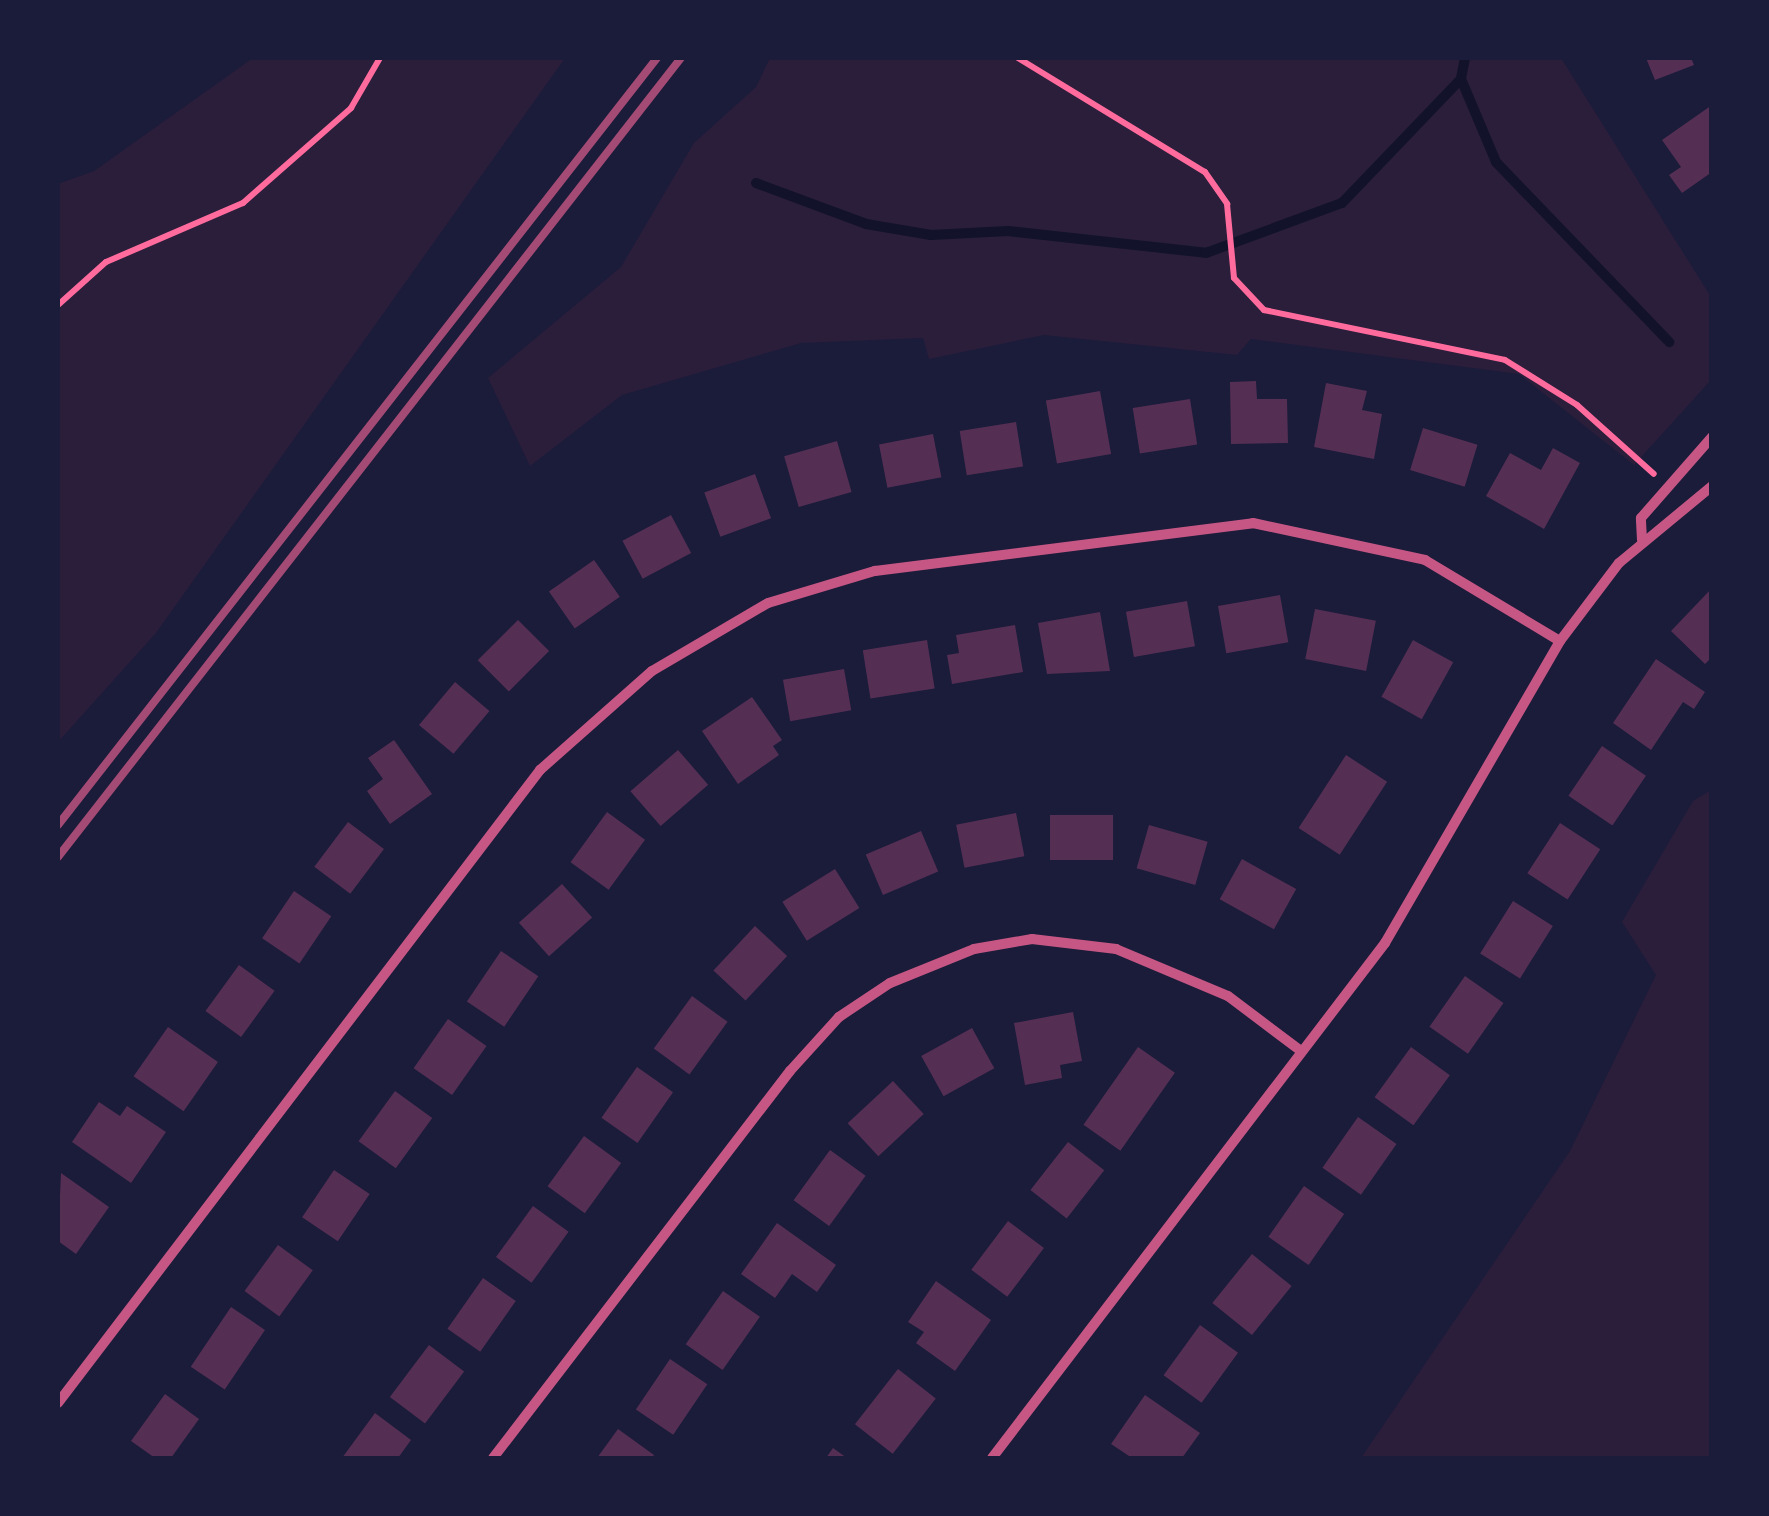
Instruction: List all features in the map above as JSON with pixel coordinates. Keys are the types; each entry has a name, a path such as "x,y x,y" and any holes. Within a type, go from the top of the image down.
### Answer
{"street":[{"path":"1642,540 1642,518 1712,437"},
{"path":"992,1458 1301,1051 1471,807 1560,642 1642,540 1666,531 1712,486"},
{"path":"58,1404 540,770 652,671 768,602 875,571 1253,523 1425,560 1560,642"},
{"path":"493,1458 790,1071 839,1017 890,983 974,949 1032,938 1116,949 1228,996 1301,1051"}],"path":[{"path":"58,306 106,262 243,203 351,108 380,58"},
{"path":"1018,58 1205,172 1227,204 1234,278 1264,310 1304,325 1505,360 1577,405 1658,478"}],"shaded area":[{"path":"253,58 565,58 156,633 58,742 58,184 94,171"},
{"path":"770,58 1561,58 1711,297 1711,380 1634,465 1519,374 1251,339 1237,355 1044,335 929,359 923,338 801,343 622,395 530,466 488,378 621,267 694,143 756,87"},
{"path":"1711,790 1711,1458 1361,1458 1570,1151 1656,975 1622,922 1693,801"}],"building":[{"path":"1646,58 1691,58 1694,65 1655,80"},
{"path":"1712,105 1712,172 1682,193 1669,175 1681,167 1662,140"},
{"path":"1256,381 1257,399 1287,399 1288,443 1231,444 1230,382"},
{"path":"1326,383 1367,391 1362,410 1382,414 1374,459 1314,447"},
{"path":"1100,391 1111,454 1057,464 1046,401"},
{"path":"1190,399 1197,444 1140,454 1133,408"},
{"path":"1016,422 1023,466 967,475 960,431"},
{"path":"1423,428 1478,445 1465,487 1410,470"},
{"path":"933,434 941,477 887,488 879,444"},
{"path":"837,441 852,492 799,507 784,456"},
{"path":"1553,448 1580,463 1544,529 1486,496 1510,453 1541,470"},
{"path":"755,474 771,518 720,537 704,492"},
{"path":"671,515 691,553 643,579 622,541"},
{"path":"594,560 620,597 575,628 549,592"},
{"path":"1712,588 1712,657 1705,664 1671,631"},
{"path":"1280,595 1288,642 1226,653 1218,606"},
{"path":"1187,601 1195,646 1134,657 1126,612"},
{"path":"1315,609 1376,621 1366,671 1305,659"},
{"path":"1100,612 1110,671 1047,674 1038,623"},
{"path":"518,620 549,651 509,691 478,660"},
{"path":"1015,625 1023,672 952,684 947,655 959,653 956,635"},
{"path":"927,640 935,688 870,699 863,650"},
{"path":"1413,640 1453,662 1422,719 1381,697"},
{"path":"1656,659 1705,692 1694,709 1683,702 1651,750 1613,723"},
{"path":"844,669 851,710 790,721 783,680"},
{"path":"455,682 489,711 453,754 419,725"},
{"path":"752,697 782,740 773,746 779,755 738,784 702,731"},
{"path":"394,740 432,794 390,824 367,791 383,779 368,758"},
{"path":"1602,746 1646,776 1612,825 1568,796"},
{"path":"678,750 708,785 661,826 630,791"},
{"path":"1346,755 1387,782 1340,855 1299,828"},
{"path":"607,812 645,840 609,890 571,862"},
{"path":"1016,813 1024,856 965,868 956,825"},
{"path":"1050,815 1113,815 1113,860 1050,860"},
{"path":"348,822 384,849 350,894 314,867"},
{"path":"1560,823 1600,849 1568,899 1527,873"},
{"path":"1149,825 1208,842 1195,885 1137,868"},
{"path":"921,831 938,872 883,895 866,854"},
{"path":"1242,859 1296,889 1274,929 1220,899"},
{"path":"835,869 859,908 807,941 782,902"},
{"path":"562,884 592,917 549,956 519,923"},
{"path":"294,891 331,916 299,963 262,938"},
{"path":"1513,901 1553,926 1520,978 1480,954"},
{"path":"755,926 787,956 746,1001 713,971"},
{"path":"501,951 538,976 504,1027 467,1002"},
{"path":"239,965 275,991 241,1037 205,1011"},
{"path":"1465,976 1504,1003 1468,1054 1429,1027"},
{"path":"692,996 728,1022 689,1074 654,1049"},
{"path":"1073,1012 1082,1061 1060,1065 1062,1078 1025,1085 1014,1023"},
{"path":"448,1019 487,1046 452,1095 414,1068"},
{"path":"168,1027 218,1062 184,1111 134,1076"},
{"path":"972,1028 994,1068 944,1096 921,1056"},
{"path":"1138,1047 1175,1073 1120,1151 1084,1125"},
{"path":"1411,1047 1450,1075 1413,1125 1375,1097"},
{"path":"637,1067 673,1092 637,1143 601,1118"},
{"path":"893,1081 924,1114 878,1156 848,1123"},
{"path":"395,1091 432,1118 396,1168 359,1141"},
{"path":"99,1102 120,1116 127,1106 166,1132 131,1183 72,1142"},
{"path":"1358,1117 1397,1144 1361,1195 1322,1168"},
{"path":"584,1136 621,1163 585,1213 548,1186"},
{"path":"1068,1142 1104,1170 1067,1218 1030,1190"},
{"path":"830,1150 866,1176 829,1226 794,1200"},
{"path":"334,1170 370,1194 338,1241 302,1217"},
{"path":"61,1173 109,1207 76,1254 58,1241"},
{"path":"1304,1186 1344,1214 1309,1265 1268,1237"},
{"path":"533,1206 569,1232 532,1283 496,1257"},
{"path":"1008,1221 1044,1248 1007,1297 971,1270"},
{"path":"777,1223 836,1265 817,1292 792,1274 775,1298 741,1274"},
{"path":"278,1245 313,1270 279,1316 244,1291"},
{"path":"1252,1254 1292,1286 1252,1335 1212,1303"},
{"path":"483,1278 516,1301 480,1352 447,1329"},
{"path":"936,1281 991,1320 955,1371 916,1343 924,1332 908,1322"},
{"path":"723,1291 760,1317 723,1370 686,1344"},
{"path":"231,1307 265,1330 225,1390 191,1367"},
{"path":"1200,1325 1238,1353 1202,1403 1164,1375"},
{"path":"429,1345 464,1371 425,1423 390,1397"},
{"path":"670,1359 707,1384 673,1435 636,1410"},
{"path":"898,1369 936,1399 893,1454 855,1424"},
{"path":"165,1394 199,1419 171,1458 155,1458 131,1441"},
{"path":"1145,1395 1200,1433 1182,1458 1132,1458 1111,1444"},
{"path":"375,1413 411,1440 398,1458 342,1458"},
{"path":"618,1429 654,1455 652,1458 597,1458"},
{"path":"833,1448 847,1458 826,1458"}],"waterway":[{"path":"1465,58 1461,79 1496,162 1669,342"},
{"path":"756,183 866,224 931,235 1008,231 1206,253 1342,203 1461,79"}],"railway":[{"path":"58,825 657,58"},
{"path":"58,857 681,58"}]}
